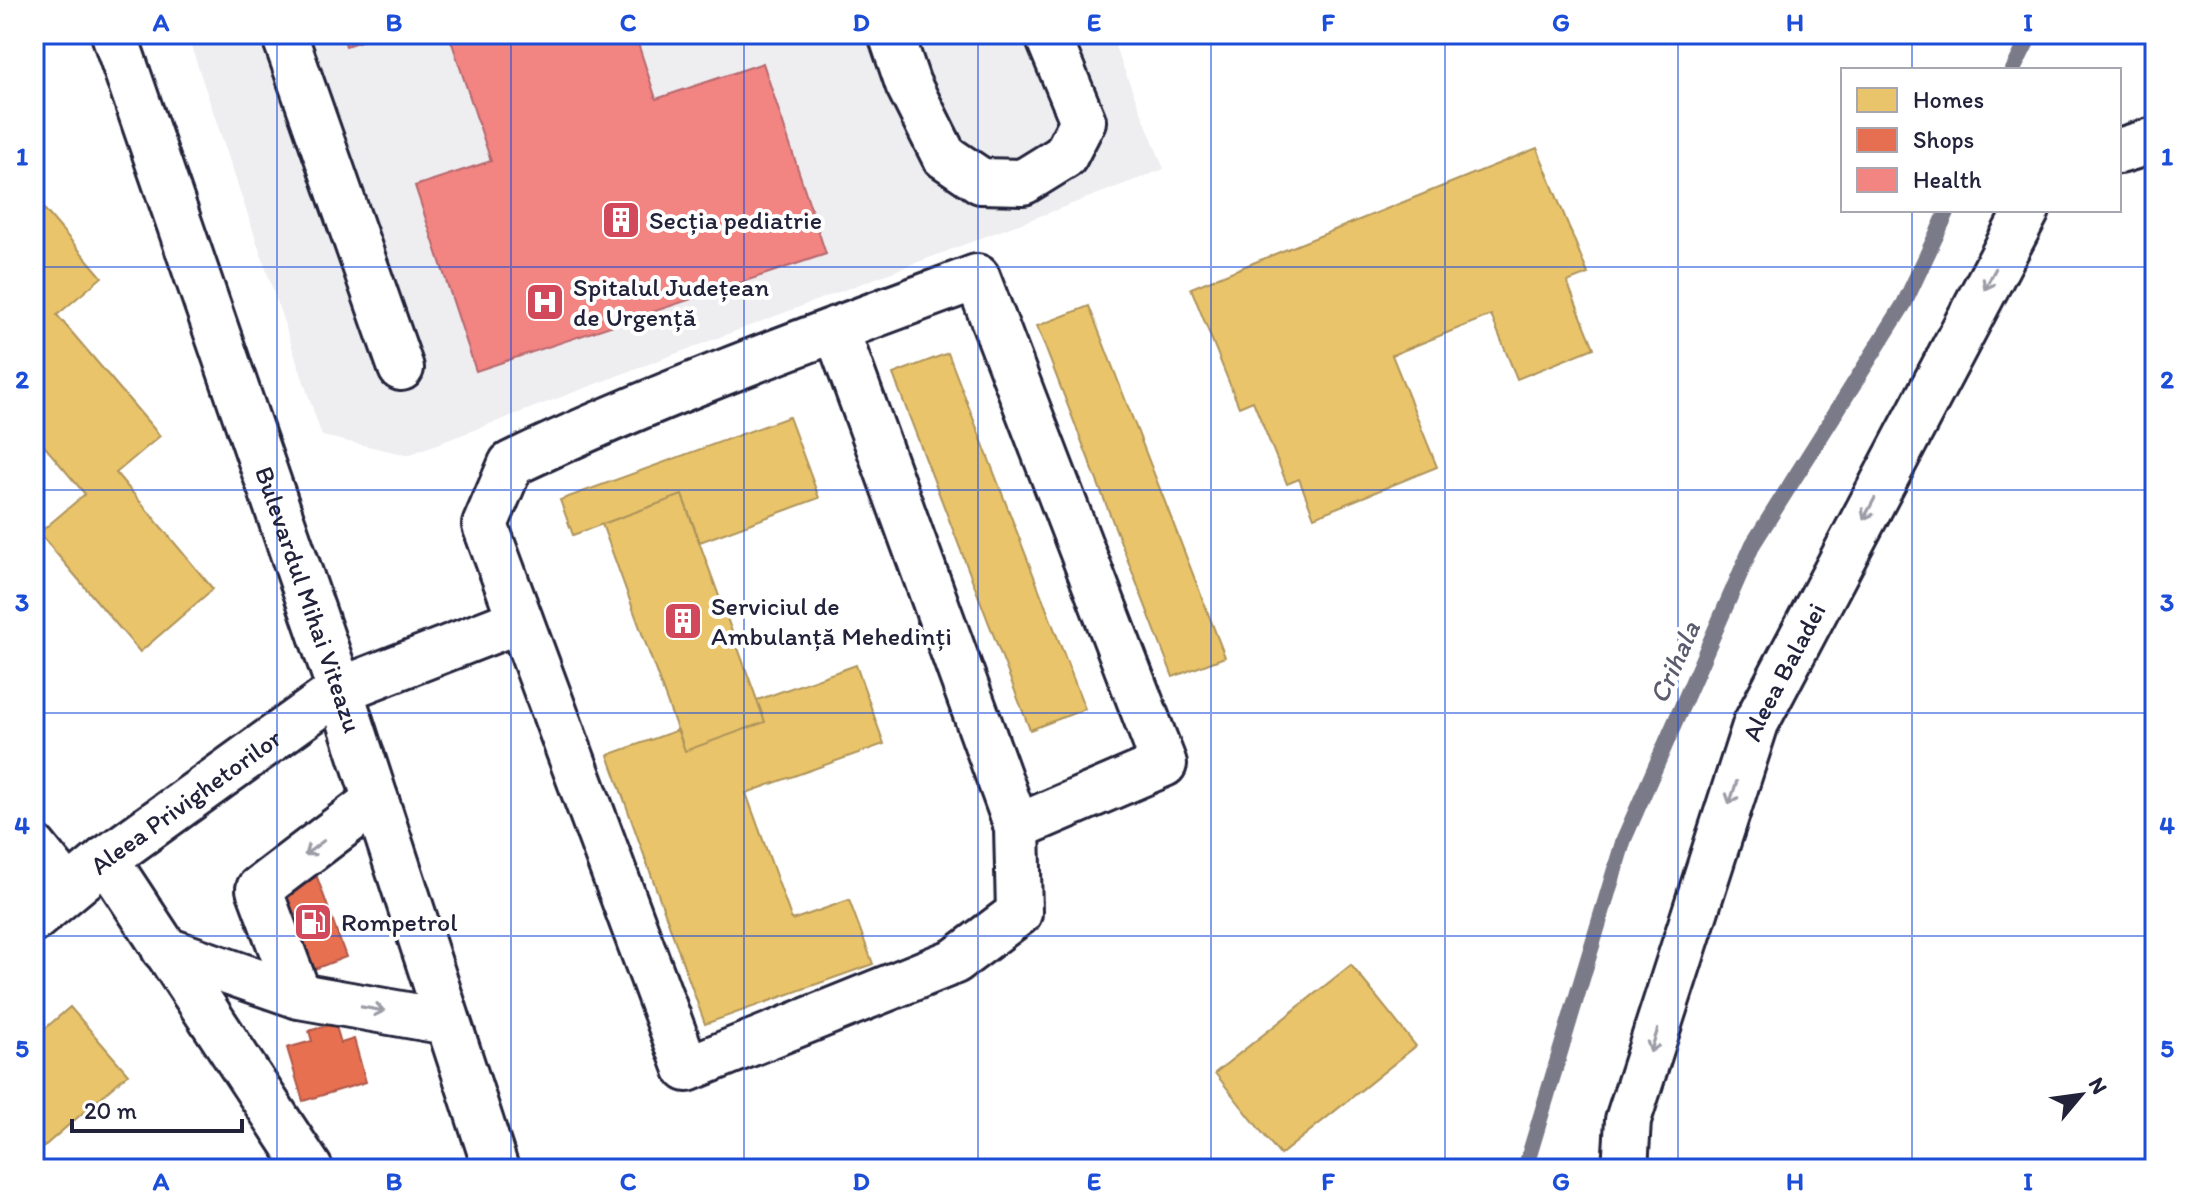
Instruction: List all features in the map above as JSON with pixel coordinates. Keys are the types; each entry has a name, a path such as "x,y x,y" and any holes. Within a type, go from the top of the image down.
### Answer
{"street":[{"name":"Bulevardul Mihai Viteazu","path":"114,34 340,690 496,1169"},
{"path":"284,34 401,368"},
{"path":"891,34 908,84 944,156 981,181 1023,182 1065,156 1083,121 1047,34"},
{"path":"2121,150 2155,140"},
{"name":"Aleea Baladei","path":"1625,1169 1628,1120 1756,723 2026,212"},
{"path":"836,329 1017,827 1019,913 955,961 687,1069 485,525 511,464 597,423 836,329 977,277 1164,764 1017,827"},
{"name":"Aleea Privighetorilor","path":"34,919 106,859 340,690 520,620"},
{"path":"299,996 259,889 376,800"},
{"path":"34,847 68,889"},
{"path":"106,859 310,1169"},
{"path":"164,949 299,996 447,1022"}],"shaded area":[{"name":"Spitalul Județean de Urgență","path":"187,34 1110,34 1164,169 408,455 322,436"}],"building: Homes":[{"path":"34,111 45,124 34,134"},
{"path":"1537,148 1588,274 1567,282 1594,348 1517,379 1491,315 1392,355 1437,467 1314,517 1299,479 1287,484 1253,401 1239,407 1191,288"},
{"path":"34,197 102,277 57,315 160,436 116,473 213,589 140,652 39,533 85,494 34,434"},
{"path":"1089,306 1225,657 1173,677 1037,326"},
{"path":"948,353 1085,709 1030,730 893,374"},
{"path":"789,417 819,498 700,542 682,495 573,535 560,500"},
{"name":"Serviciul de Ambulanță Mehedinți","path":"682,495 765,722 685,751 602,524"},
{"path":"856,665 884,744 746,793 792,920 849,900 873,964 705,1024 608,755 678,730 685,751 765,722 757,700"},
{"path":"1351,965 1416,1046 1280,1155 1215,1073"},
{"path":"70,1007 128,1074 34,1155 34,1038"}],"building: Shops":[{"path":"317,877 346,957 312,970 282,889"},
{"path":"335,1023 341,1043 354,1039 366,1082 303,1101 287,1048 312,1041 309,1031"}],"building: Health":[{"path":"342,34 381,34 346,46"},
{"name":"Secția pediatrie","path":"449,34 635,34 656,99 763,63 826,254 476,371 415,186 491,161"}],"waterway":[{"name":"Crihala","path":"2014,68 2031,34"},
{"name":"Crihala","path":"1525,1169 1624,839 1753,544 1904,304 1947,212"}],"place":[{"name":"Secția pediatrie","path":"621,220"},
{"name":"Spitalul Județean de Urgență","path":"545,302"},
{"name":"Serviciul de Ambulanță Mehedinți","path":"683,621"},
{"name":"Rompetrol","path":"313,922"}]}
